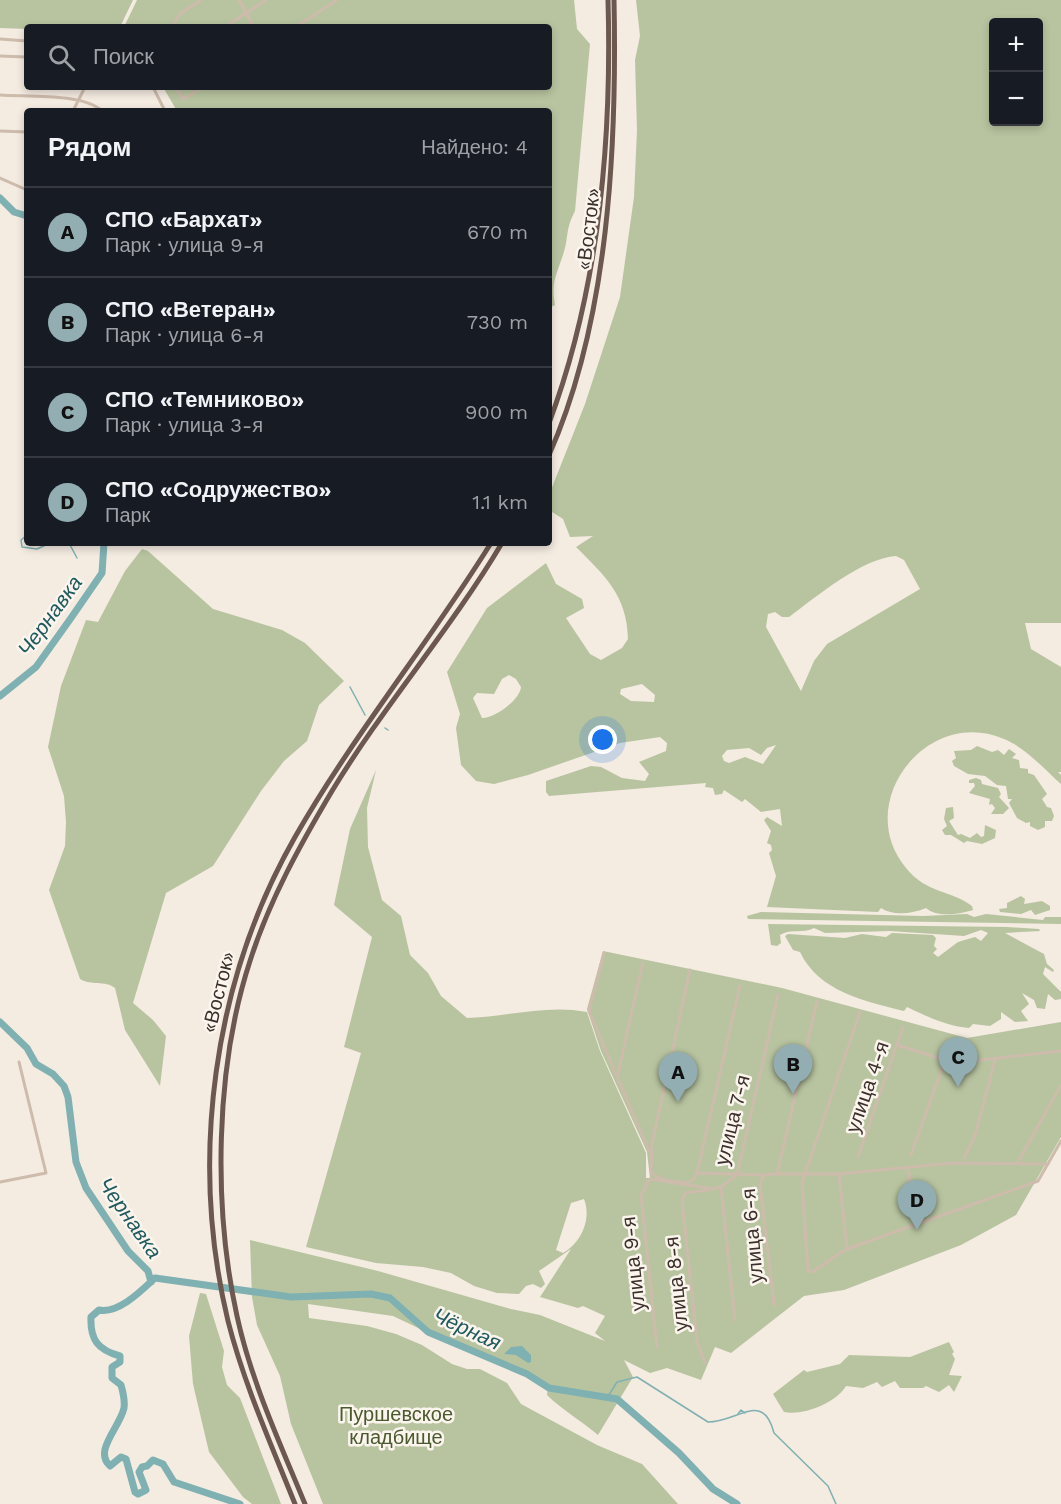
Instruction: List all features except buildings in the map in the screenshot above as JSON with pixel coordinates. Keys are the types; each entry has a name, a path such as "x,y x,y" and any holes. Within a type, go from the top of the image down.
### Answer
{"highway":[{"name":"«Восток»","path":"552,414 573,349 598,212 605,131 608,0"},
{"name":"«Восток»","path":"552,446 580,363 597,286 613,130 614,0"},
{"name":"«Восток»","path":"295,1504 248,1385 224,1299 211,1213 213,1111 230,999 251,928 280,866 327,784 489,546"},
{"name":"«Восток»","path":"305,1504 243,1342 229,1274 222,1214 223,1114 232,1041 249,963 289,868 332,790 500,546"}],"street":[{"path":"174,24 180,14 201,0"},
{"path":"240,0 252,24"},
{"path":"230,24 266,0"},
{"path":"301,24 337,0"},
{"path":"0,39 24,41"},
{"path":"0,56 24,57"},
{"path":"75,108 84,90"},
{"path":"154,90 164,108"},
{"path":"176,90 184,99 198,90"},
{"path":"0,95 79,100 98,108"},
{"path":"0,131 24,132"},
{"path":"0,178 24,189"},
{"path":"604,953 589,1011 650,1153"},
{"path":"618,1074 643,962"},
{"path":"690,970 650,1153 653,1175 688,1182 694,1179 697,1173 740,986"},
{"name":"улица 7-я","path":"735,1320 721,1187 737,1175 778,995"},
{"name":"улица 6-я","path":"774,1305 760,1190 761,1178 764,1175 777,1174 817,1002"},
{"path":"860,1012 801,1189 808,1270 814,1272 833,1255 847,1249 1038,1181 1061,1141"},
{"name":"улица 4-я","path":"858,1157 903,1027"},
{"path":"897,1045 945,1060 963,1062 1061,1051"},
{"path":"964,1158 975,1136 995,1059"},
{"path":"911,1155 945,1060"},
{"path":"0,1182 46,1173 19,1062"},
{"path":"1018,1163 1061,1085"},
{"path":"777,1174 839,1174 952,1163 1048,1164"},
{"path":"908,1168 911,1188"},
{"path":"697,1173 764,1175"},
{"path":"839,1174 847,1249"},
{"name":"улица 9-я","path":"657,1347 641,1200 650,1179 713,1190"},
{"path":"713,1190 721,1187"},
{"name":"улица 8-я","path":"705,1363 698,1342 682,1200 685,1193 713,1190"}],"green space":[{"path":"0,0 133,0 121,24 24,24 24,29 0,28"},
{"path":"137,0 574,0 577,29 590,44 575,211 555,279 555,305 552,306 552,108 175,108 165,90 552,90 552,24 125,24"},
{"path":"636,0 1061,0 1061,623 1025,623 1031,649 1061,667 1061,772 1058,772 1061,775 1061,784 1027,753 1004,739 975,732 949,736 925,748 906,767 893,790 888,816 892,842 906,868 922,883 964,901 972,906 973,910 949,914 936,913 926,908 903,913 886,911 881,908 878,912 767,907 776,876 769,853 772,850 771,845 767,843 771,831 764,820 767,817 782,826 780,809 761,812 745,799 742,802 724,790 722,794 715,795 713,788 705,787 706,783 549,796 546,792 546,781 591,766 601,767 622,778 645,781 649,774 639,762 666,751 667,743 660,737 620,743 528,775 494,784 476,781 461,765 456,728 460,714 447,672 487,608 546,563 556,584 582,599 584,608 566,618 590,654 601,660 622,648 628,639 624,610 619,598 605,577 576,547 593,536 570,537 563,519 552,512 552,487 585,404 620,297 634,197 637,130 635,60 640,36","holes":["896,556 904,560 920,589 827,644 814,661 801,691 766,627 768,614 775,612 782,617 789,617 854,571 883,558","509,675 516,679 521,687 520,692 506,708 482,718 473,698 477,693 494,694 502,679","642,684 655,695 654,702 631,701 620,694 621,689","776,745 763,764 745,757 729,763 724,761 722,756 727,750 749,748 761,755 767,748"]},
{"path":"142,549 148,551 213,609 282,630 305,643 344,681 319,705 307,741 284,761 261,791 213,866 166,893 133,1003 153,1020 166,1036 160,1086 125,1030 115,988 107,984 80,979 49,890 65,846 64,796 48,747 61,686 86,620 98,622 125,571"},
{"path":"977,746 992,752 998,750 1004,755 1009,749 1016,754 1012,758 1019,760 1020,768 1028,769 1028,773 1034,775 1047,794 1042,799 1047,807 1051,808 1054,816 1052,821 1045,821 1045,827 1038,830 1030,826 1030,822 1026,823 1017,818 1009,803 1012,799 1008,799 1006,786 997,785 985,776 968,774 954,766 952,761 956,758 954,751 971,750"},
{"name":"Пуршевское кладбище","path":"376,770 367,808 368,847 382,900 401,916 410,955 428,973 441,996 467,1018 557,1009 587,1012 600,1051 646,1153 646,1178 650,1178 647,1152 601,1051 587,1009 603,951 782,988 967,1038 1061,1022 1061,1137 1016,1215 961,1245 844,1290 804,1296 731,1353 715,1347 701,1380 667,1368 650,1373 624,1360 633,1377 598,1435 547,1395 548,1387 507,1365 475,1355 393,1316 308,1304 309,1318 367,1326 396,1334 422,1345 452,1364 467,1369 480,1369 507,1383 521,1404 597,1445 642,1464 678,1504 323,1504 291,1424 280,1376 257,1325 252,1297 250,1240 378,1271 511,1309 540,1315 605,1341 595,1333 605,1316 583,1306 578,1308 540,1297 571,1249 539,1271 545,1284 541,1288 533,1284 526,1286 519,1294 497,1293 474,1286 451,1273 423,1267 376,1263 306,1247 361,1053 344,1047 372,937 334,905 350,829","holes":["584,1199 586,1222 580,1237 563,1253 556,1250 571,1203"]},
{"path":"976,778 981,780 982,784 998,788 1001,794 999,797 1009,808 1003,814 991,814 995,808 992,804 989,805 990,799 969,793 975,786 974,783 969,783 969,780"},
{"path":"953,807 954,818 949,821 958,835 970,838 977,833 981,837 984,836 985,825 996,830 995,838 982,844 967,841 964,843 951,835 945,835 942,830 947,826 944,819 946,808"},
{"path":"1021,896 1025,899 1024,904 1042,901 1050,906 1050,910 1035,915 1031,910 1021,914 1000,912 999,909 1007,908 1007,903"},
{"path":"761,912 923,916 967,914 974,917 986,914 1043,920 1045,917 1061,917 1061,924 748,919 747,916"},
{"path":"768,924 1039,929 1040,931 1005,933 1044,954 1047,964 1054,970 1053,972 1045,967 1043,974 1061,992 1061,999 1055,1000 1048,994 1045,1009 1037,1008 1034,1000 1022,993 1029,1004 1021,1011 1028,1021 1015,1022 1001,1012 1001,1019 990,1026 973,1024 969,1028 953,1025 930,1018 907,1007 904,1011 844,993 819,977 808,966 800,952 793,950 785,936 788,934 845,938 862,934 886,937 892,933 933,935 936,938 934,946 937,949 933,953 938,957 958,942 975,937 981,941 988,933 981,930 964,936 890,931 825,933 814,928 784,933 780,935 781,943 777,946 771,945"},
{"path":"200,1293 206,1294 224,1351 222,1367 227,1385 240,1398 281,1504 252,1504 243,1497 209,1452 193,1384 189,1336"},
{"path":"949,1342 955,1359 949,1375 962,1376 954,1392 949,1385 939,1392 926,1386 900,1388 895,1381 882,1387 877,1382 863,1388 846,1386 827,1403 792,1413 784,1412 773,1394 804,1370 807,1372 840,1364 849,1355 910,1357"}],"water":[{"path":"522,1346 531,1355 531,1362 528,1363 516,1355 504,1354 511,1347"}],"waterway":[{"name":"Чернавка","path":"0,198 14,212 24,215"},
{"path":"24,538 21,540 22,547 37,549 44,546"},
{"path":"71,546 77,558"},
{"name":"Чернавка","path":"0,696 36,667 71,618 102,573 104,546"},
{"path":"350,687 365,715"},
{"name":"Чернавка","path":"0,1022 27,1048 36,1064 53,1074 64,1086 68,1097 76,1162 86,1188 128,1251 148,1271 151,1282"},
{"name":"Чёрная","path":"240,1504 174,1482 163,1464 153,1460 147,1466 142,1467 139,1472 146,1490 138,1494 135,1492 126,1459 121,1457 110,1466 106,1460 104,1453 106,1446 124,1408 121,1385 112,1378 112,1367 120,1362 120,1356 106,1351 97,1343 92,1332 91,1317 99,1310 114,1309 121,1305 155,1278 291,1297 371,1294 390,1298 428,1332 527,1374 549,1388 617,1399 679,1453 713,1489 737,1504"},
{"path":"607,1398 617,1382 637,1377 708,1422 719,1421 748,1411 763,1413 769,1420 774,1433 828,1486 836,1504"},
{"path":"738,1414 741,1410 745,1413"}],"place":[{"name":"СПО «Темниково»","path":"958,1087"},
{"name":"СПО «Ветеран»","path":"793,1094"},
{"name":"СПО «Бархат»","path":"678,1102"},
{"name":"СПО «Содружество»","path":"917,1230"}]}
